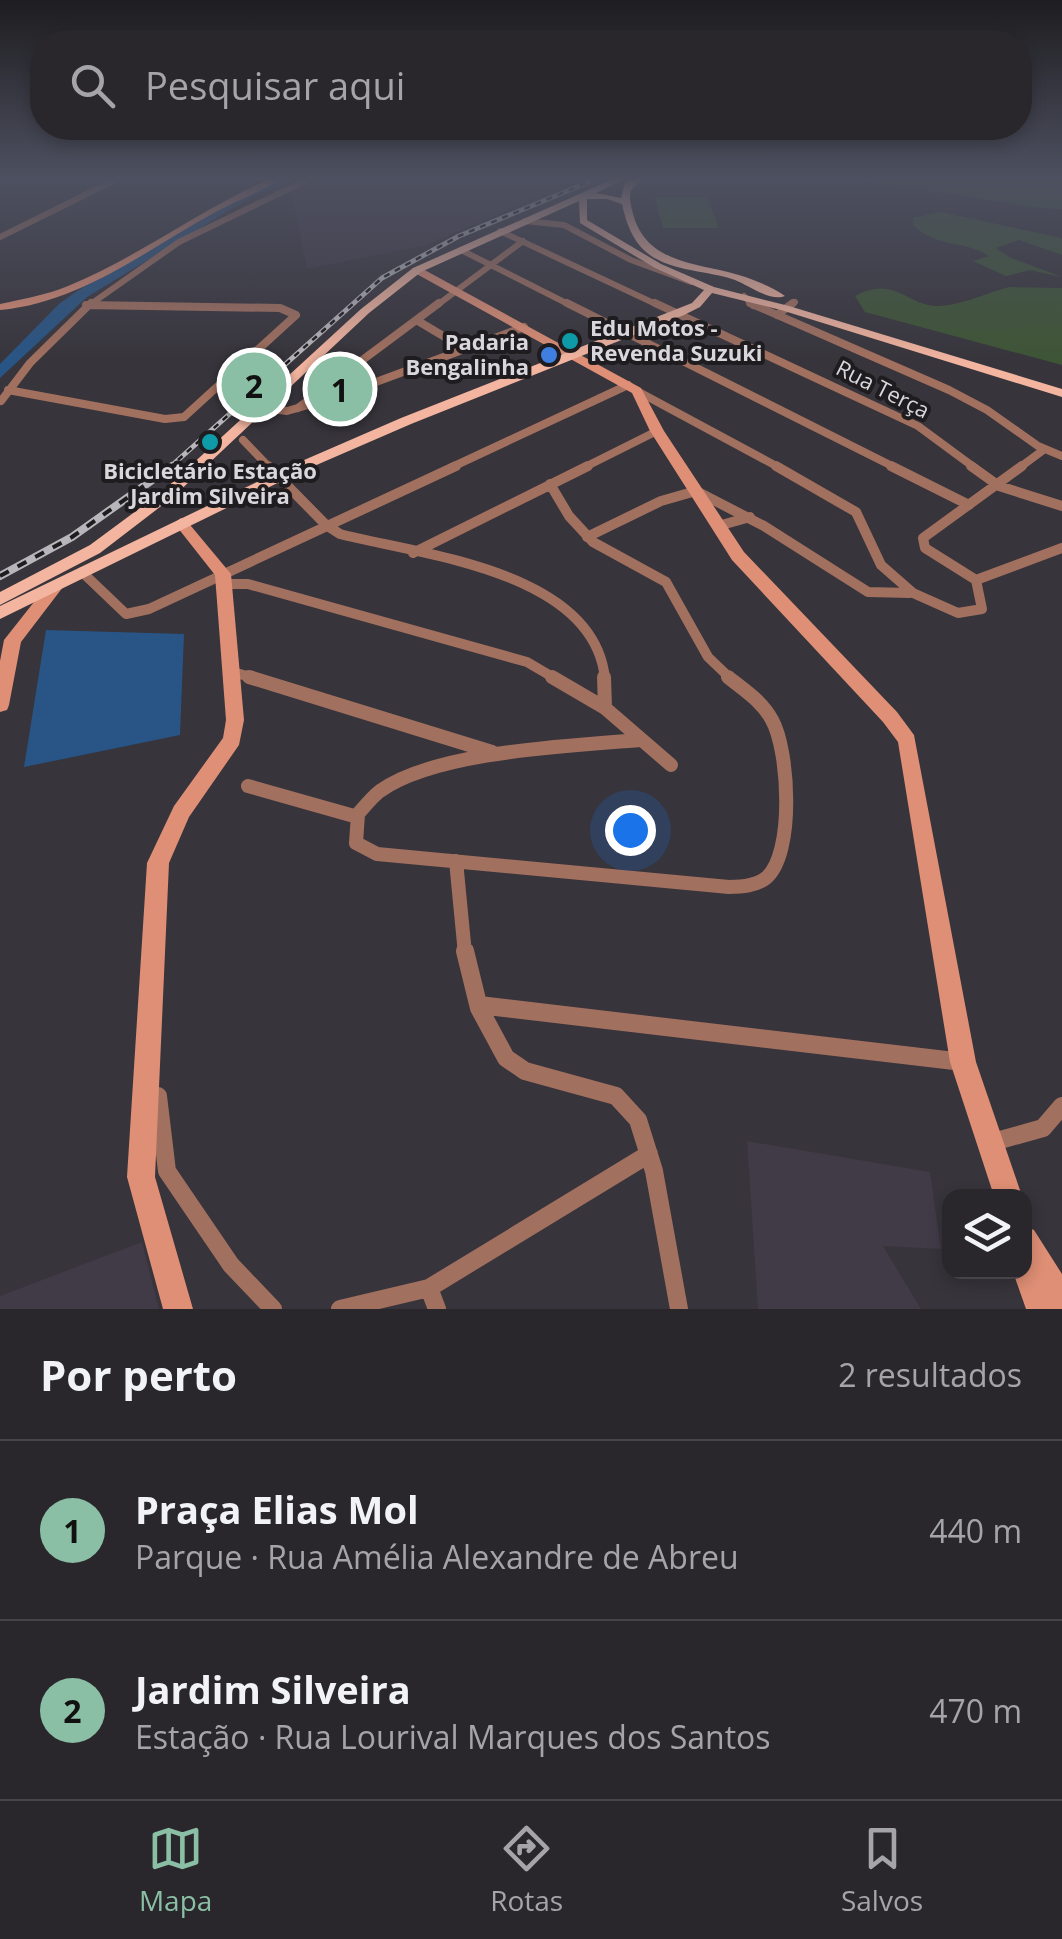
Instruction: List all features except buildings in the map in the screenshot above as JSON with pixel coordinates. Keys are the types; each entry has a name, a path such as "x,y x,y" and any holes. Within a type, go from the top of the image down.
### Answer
{"main road":[{"path":"1,307 45,307 155,240"},
{"path":"0,705 14,640 54,580 156,504 264,408 365,310 416,270 480,240"},
{"path":"615,240 710,290 1062,384"},
{"path":"639,240 710,290"},
{"path":"673,265 736,277 786,308 1062,393"},
{"path":"416,270 633,388 718,526 771,594 890,717 907,740 964,1062 1006,1189"},
{"path":"1,603 82,572 411,419 680,314 710,290"},
{"path":"178,1309 141,1177 158,863 174,824 232,740 233,672 224,579 181,524"},
{"path":"1032,1253 1062,1302"},
{"path":"1030,1279 1041,1309"}],"street":[{"path":"1,401 86,306 187,240"},
{"path":"319,398 523,240"},
{"name":"Rua Terça","path":"523,240 918,426 999,486 1062,506"},
{"path":"594,240 656,272 691,282"},
{"path":"461,250 969,505"},
{"path":"619,254 635,252"},
{"path":"8,390 165,419 184,417 296,315 280,308 86,306"},
{"path":"786,308 992,413 1042,450 1062,456"},
{"path":"418,321 465,349"},
{"path":"264,408 282,412 298,408 524,328"},
{"path":"82,572 126,614 150,609 224,579 326,525 633,388 859,513 868,525 881,566 910,593 958,614 974,614 982,609 976,580 922,543 1042,450"},
{"path":"413,553 679,413"},
{"path":"243,440 326,525 340,534 516,580 565,608 582,623 602,660 605,708"},
{"path":"550,484 566,515 587,537 657,574 671,587 708,656 761,704 772,721 785,764 782,856 773,875 744,887 378,854 356,843 352,831 354,816 383,790 402,780 458,760 496,753 640,740"},
{"path":"587,537 661,501 696,491 750,518 868,592 879,596 910,593"},
{"path":"718,526 750,518"},
{"path":"976,580 1060,553"},
{"path":"224,579 527,662 605,708 671,765"},
{"path":"233,672 496,753"},
{"path":"248,786 354,816"},
{"path":"456,861 455,893 464,946 479,1005 494,1042 522,1070 611,1094 626,1104 648,1154 679,1309"},
{"path":"479,1005 964,1062"},
{"path":"145,1053 157,1082 159,1134 167,1170 187,1206 232,1265 273,1309"},
{"path":"993,1142 1043,1128 1062,1106"},
{"path":"340,1309 429,1288 648,1154"},
{"path":"429,1288 437,1309"}],"shaded area":[{"path":"301,240 438,240 427,245 307,269"},
{"path":"747,1141 930,1172 941,1249 883,1246 921,1309 758,1309"},
{"path":"142,1242 159,1309 0,1309 0,1296"}],"green space":[{"path":"1019,240 996,248 1009,257 1062,277 1030,270 1006,276 973,261 989,256 941,241"},
{"path":"1019,240 1062,240 1062,255"},
{"path":"1009,287 1062,288 1062,365 865,312 855,296 881,288 939,306"}],"water":[{"path":"46,630 184,634 180,735 24,767"}],"waterway":[{"path":"0,373 64,307 172,240"}],"railway":[{"path":"169,468 382,278 452,240"},
{"path":"0,576 72,537 172,466"}],"place":[{"name":"Edu Motos - Revenda Suzuki","path":"570,341"},
{"name":"Padaria Bengalinha","path":"549,355"},
{"name":"Jardim Silveira","path":"254,385"},
{"name":"Praça Elias Mol","path":"340,389"},
{"name":"Bicicletário Estação Jardim Silveira","path":"210,442"}]}
